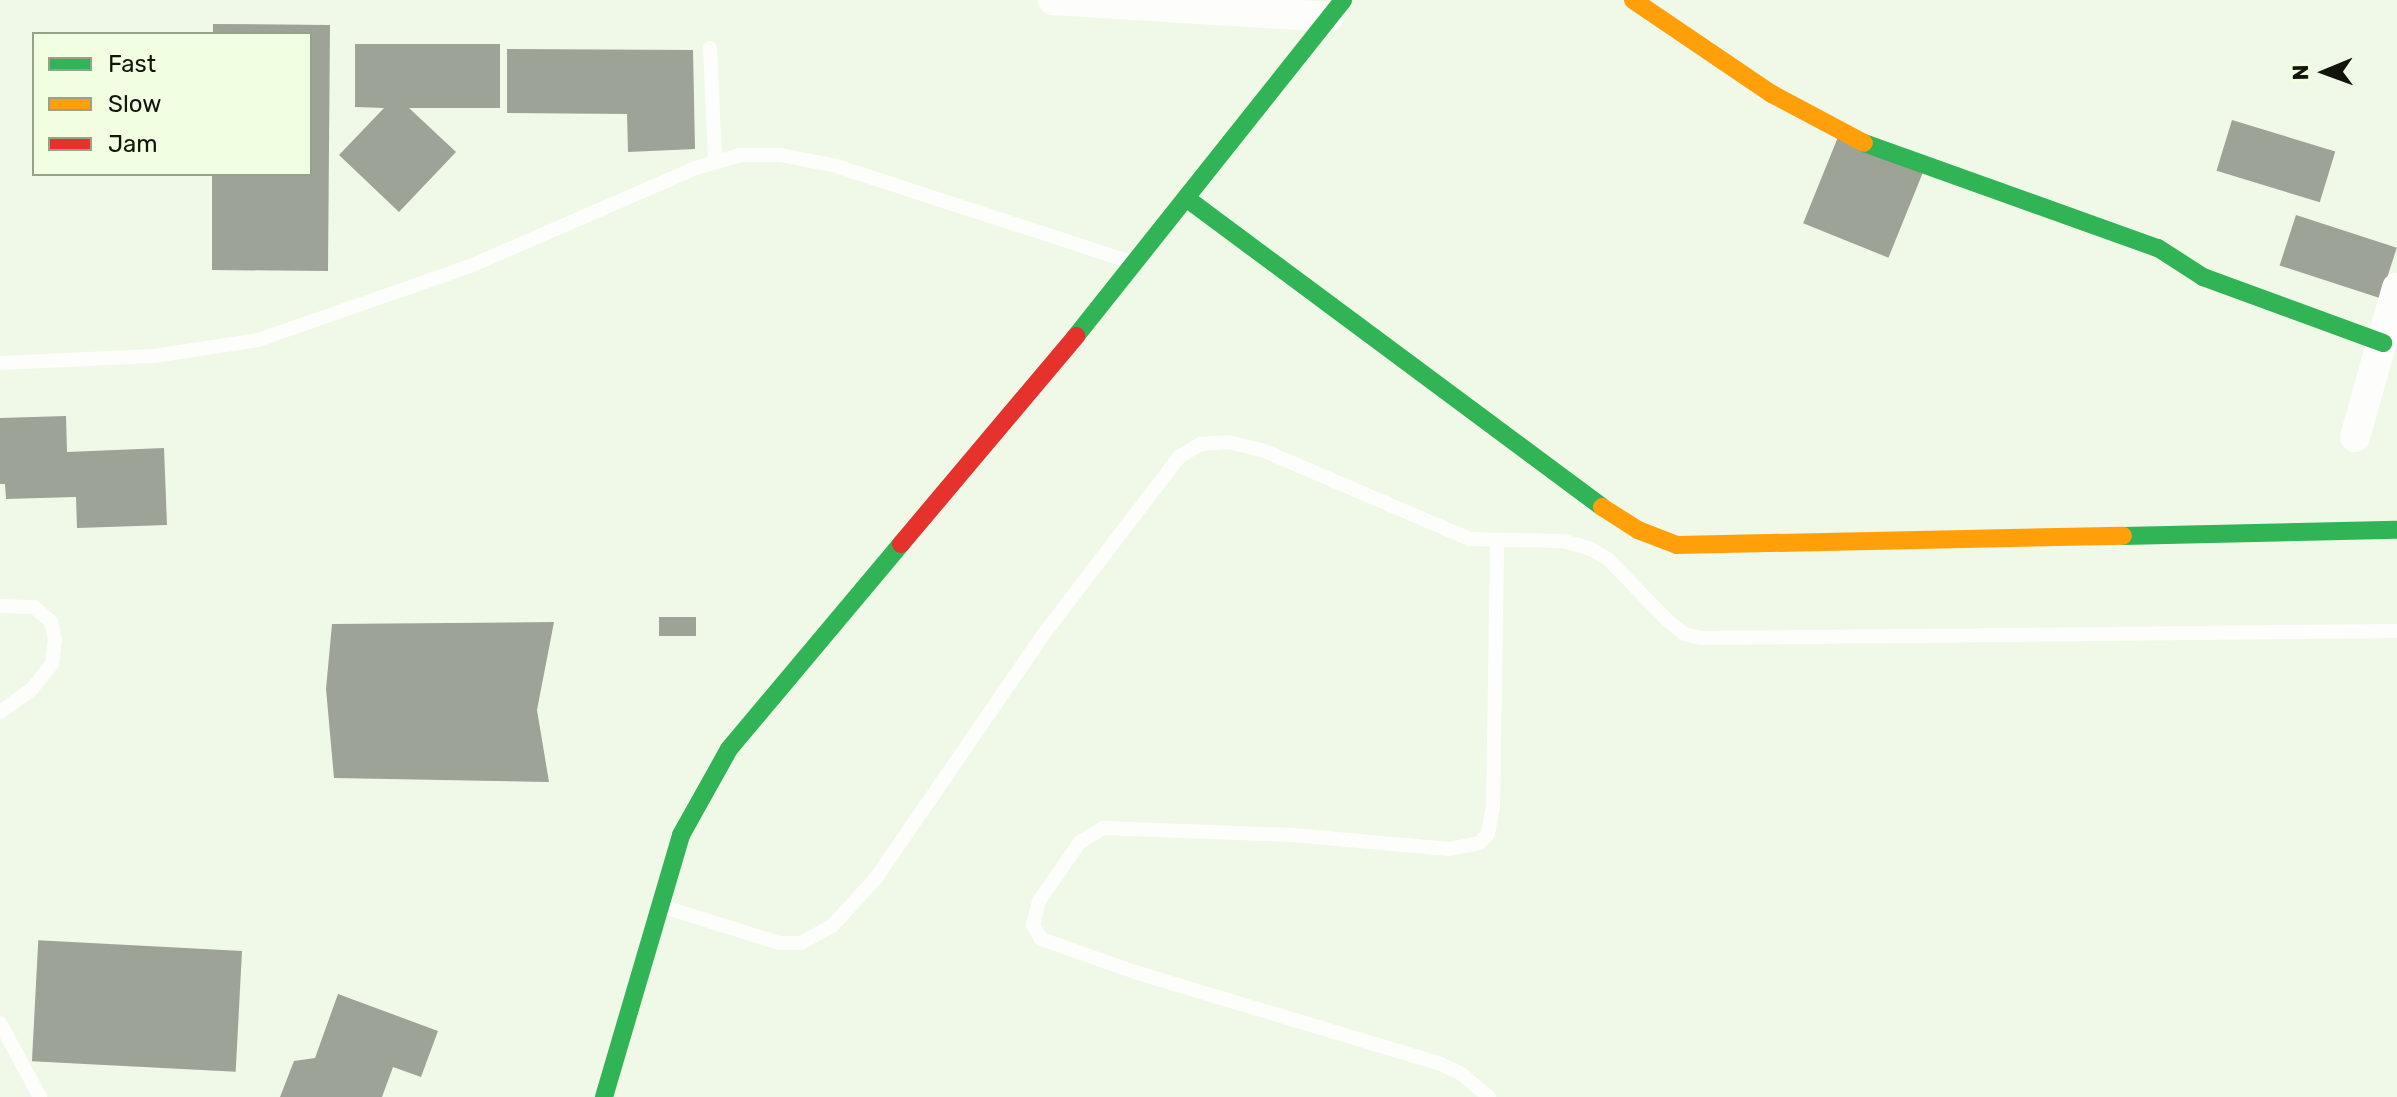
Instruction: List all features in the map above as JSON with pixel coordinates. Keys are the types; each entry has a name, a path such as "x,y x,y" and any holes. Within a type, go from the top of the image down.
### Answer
{"street":[{"path":"1053,0 1336,9"},
{"path":"1633,0 1772,94 1880,151 2158,248 2203,277 2383,343"},
{"path":"604,1097 657,905 681,835 729,749 1136,264 1336,9"},
{"path":"1186,198 1575,490 1638,530 1677,545 2397,530"},
{"path":"2355,437 2397,288"}],"lane":[{"path":"710,48 715,160"},
{"path":"0,363 154,356 258,340 468,267 715,160 780,155 836,166 1136,264"},
{"path":"657,905 779,943 801,943 833,925 876,878 1046,631 1189,448 1215,442 1247,445 1470,539 1497,544 1543,540 1589,548 1608,559 1684,634 1715,640 2397,631"},
{"path":"1489,1097 1462,1074 1438,1063 1135,972 1041,939 1033,925 1039,901 1080,842 1103,828 1292,835 1449,849 1479,843 1488,834 1493,806 1497,544"},
{"path":"0,606 34,607 51,622 55,640 45,673 0,712"},
{"path":"0,1023 40,1097"}],"building":[{"path":"213,24 330,25 328,271 212,270 212,176 312,176 312,32 213,32"},
{"path":"355,44 500,44 500,108 409,108 456,152 399,212 339,155 384,108 355,107"},
{"path":"507,49 693,50 695,149 628,152 627,114 507,113"},
{"path":"2232,120 2335,152 2320,202 2217,171"},
{"path":"1838,137 1923,171 1888,258 1803,223"},
{"path":"2296,215 2397,248 2380,298 2280,265"},
{"path":"66,416 67,452 164,448 167,525 77,528 76,497 6,499 5,484 0,484 0,418"},
{"path":"659,617 696,617 696,636 659,636"},
{"path":"554,622 537,710 549,782 334,778 326,689 332,624"},
{"path":"38,940 242,951 236,1072 32,1061"},
{"path":"338,994 438,1031 421,1077 393,1067 382,1097 280,1097 294,1061 315,1058"}],"traffic: fast":[{"path":"1076,336 1343,0"},
{"path":"1864,143 2158,248 2203,277 2383,343"},
{"path":"1186,198 1602,507"},
{"path":"2123,536 2397,530"},
{"path":"604,1097 681,835 729,749 901,544"}],"traffic: slow":[{"path":"1633,0 1772,94 1864,143"},
{"path":"1602,507 1638,530 1677,545 2123,536"}],"traffic: jam":[{"path":"901,544 1076,336"}]}
